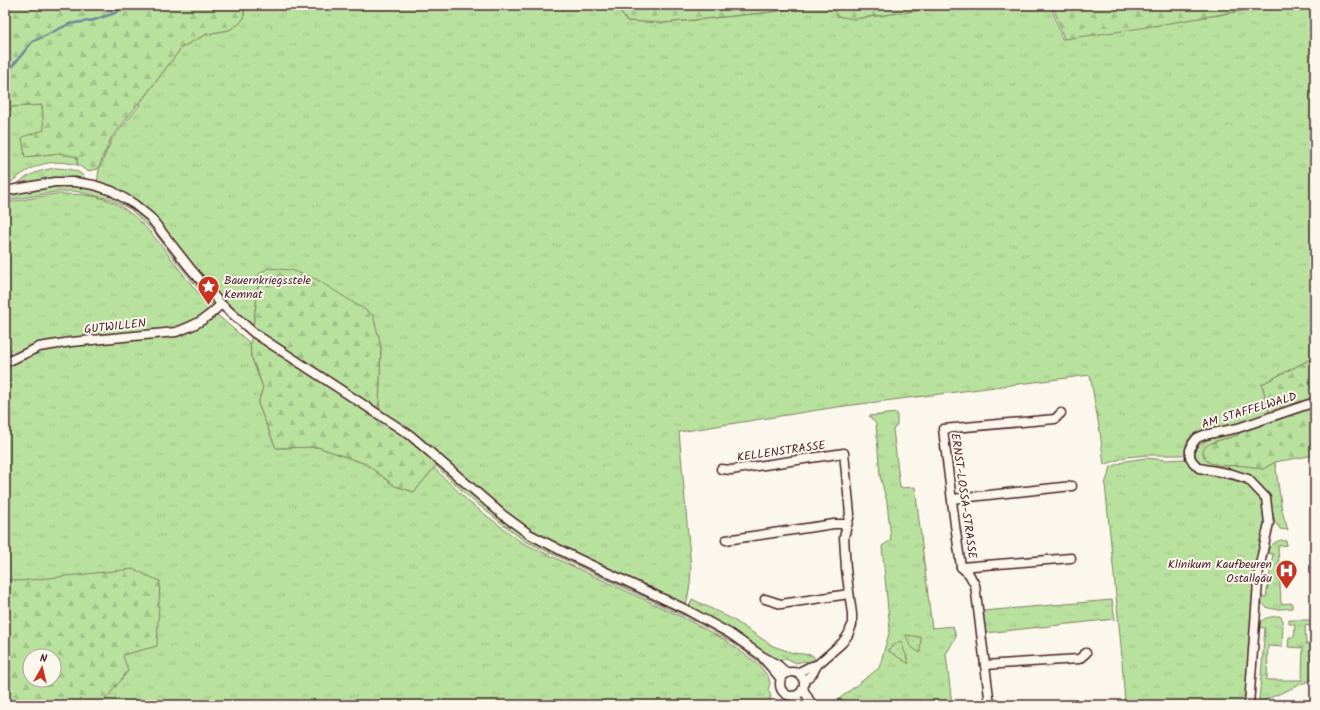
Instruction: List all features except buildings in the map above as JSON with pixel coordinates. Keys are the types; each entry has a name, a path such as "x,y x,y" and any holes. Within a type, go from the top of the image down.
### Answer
{"street":[{"path":"5,191 55,182 75,182 112,190 134,204 150,217 190,268 221,304 254,333 410,435 503,515 529,534 687,610 729,633 762,656 778,665 787,673"},
{"name":"GUTWILLEN","path":"5,363 39,347 71,342 176,332 191,327 204,320 221,304"},
{"name":"AM STAFFELWALD","path":"1249,705 1259,569 1269,522 1266,498 1248,479 1232,474 1199,468 1190,457 1190,450 1197,438 1238,428 1315,402"},
{"name":"ERNST-LOSSA-STRASSE","path":"990,705 975,585 969,574 961,567 943,429 1055,419 1061,413"},
{"name":"KELLENSTRASSE","path":"721,469 731,470 844,453 850,514 847,524"},
{"path":"952,499 1072,486"},
{"path":"726,540 834,524 847,524 844,537 852,625 848,635 842,643 817,665 813,673 804,680 803,689 799,695 787,696 782,691 780,686 781,679 787,673 797,673 817,665"},
{"path":"961,567 1072,558"},
{"path":"765,600 781,604 849,594"},
{"path":"985,665 1079,659 1086,653"},
{"path":"762,656 781,679"},
{"path":"797,673 804,680"},
{"path":"803,689 812,705"},
{"path":"793,696 802,705"}],"green space":[{"path":"5,5 244,5 244,18 239,24 229,30 207,34 182,47 111,138 98,169 87,171 78,165 77,157 60,153 25,157 22,137 44,130 42,105 11,107 5,126"},
{"path":"244,5 621,5 621,13 627,21 664,23 772,12 807,5 830,5 853,19 961,5 1051,5 1062,39 1275,5 1315,5 1315,357 1262,384 1270,415 1237,425 1207,429 1197,432 1190,437 1187,442 1185,455 1147,455 1126,457 1104,465 1090,375 837,407 679,432 691,568 686,607 531,532 505,513 412,432 379,409 381,346 260,273 253,327 223,301 193,267 152,215 97,183 99,170 112,139 140,105 139,104 182,47 207,34 229,30 244,18"},
{"path":"621,5 807,5 772,12 664,23 627,21 621,13"},
{"path":"830,5 961,5 853,19 837,16"},
{"path":"1053,5 1275,5 1129,30 1064,39"},
{"path":"42,105 45,130 25,157 60,153 77,157 78,165 57,162 48,163 30,169 5,187 5,126 11,107"},
{"path":"56,168 77,171 86,179 50,179 15,186 34,174 44,170"},
{"path":"75,186 94,188 111,194 134,207 148,220 219,305 215,309 155,233 130,209 110,199 74,191 55,192 5,201 5,195 55,187"},
{"path":"55,194 97,197 110,201 131,214 157,240 213,310 203,318 175,330 71,340 5,361 5,203"},
{"path":"268,268 291,270 316,279 373,315 381,346 379,409 253,327 260,273"},
{"path":"215,313 250,343 251,356 263,387 258,404 276,448 318,447 366,464 395,486 414,492 434,468 469,502 521,542 684,618 725,640 758,664 768,676 770,683 768,690 771,696 769,703 781,705 101,705 127,671 20,581 5,579 5,365 40,349 176,333"},
{"path":"252,335 407,438 438,463 414,492 395,486 366,464 318,447 276,448 258,404 263,387 251,356 250,343"},
{"path":"1315,357 1315,400 1270,415 1262,384"},
{"path":"1315,406 1315,455 1275,462 1263,469 1249,466 1220,465 1209,462 1205,459 1203,450 1208,445 1238,435 1240,432"},
{"path":"897,413 897,426 893,429 900,488 915,487 932,628 953,626 956,637 946,654 952,705 831,705 879,668 890,630 882,546 891,540 887,502 880,476 876,424 869,416"},
{"path":"1240,432 1238,435 1213,442 1206,460 1215,464 1244,465 1263,469 1275,462 1282,511 1288,530 1280,529 1275,522 1269,497 1262,486 1250,476 1201,464 1196,456 1196,449 1200,444 1207,440"},
{"path":"1146,458 1167,460 1186,459 1198,472 1243,483 1257,494 1262,503 1264,511 1264,525 1253,602 1246,705 1125,705 1121,646 1105,484 1111,467 1126,461"},
{"path":"438,463 502,518 685,612 684,616 523,540 471,499 436,466"},
{"path":"1281,540 1286,541 1287,545 1278,546 1281,604 1292,603 1292,608 1273,609 1264,606 1260,597 1266,597 1273,554 1267,553 1272,545"},
{"path":"133,569 160,581 157,646 123,655 128,671 101,705 5,705 5,579 20,581"},
{"path":"692,599 732,619 773,646 793,653 812,655 815,659 808,662 805,661 796,663 786,658 779,662 689,608"},
{"path":"1112,600 1115,619 985,633 983,611"},
{"path":"686,613 720,631 741,645 751,652 769,670 768,671 759,662 729,640 685,616"},
{"path":"1279,616 1283,621 1282,647 1268,646 1267,680 1302,680 1303,648 1288,647 1289,637 1294,637 1295,624 1289,624 1289,620 1315,620 1315,625 1305,626 1306,644 1315,644 1315,678 1263,701 1259,701 1265,628 1258,627 1264,619"},
{"path":"906,635 921,637 920,653 910,646"},
{"path":"901,641 909,664 887,650"}],"waterway":[{"path":"5,81 10,69 32,42 69,24 94,20 115,13 126,5"}],"place":[{"name":"Bauernkriegsstele Kemnat","path":"209,306"},
{"name":"Klinikum Kaufbeuren Ostallgäu","path":"1287,590"}]}
